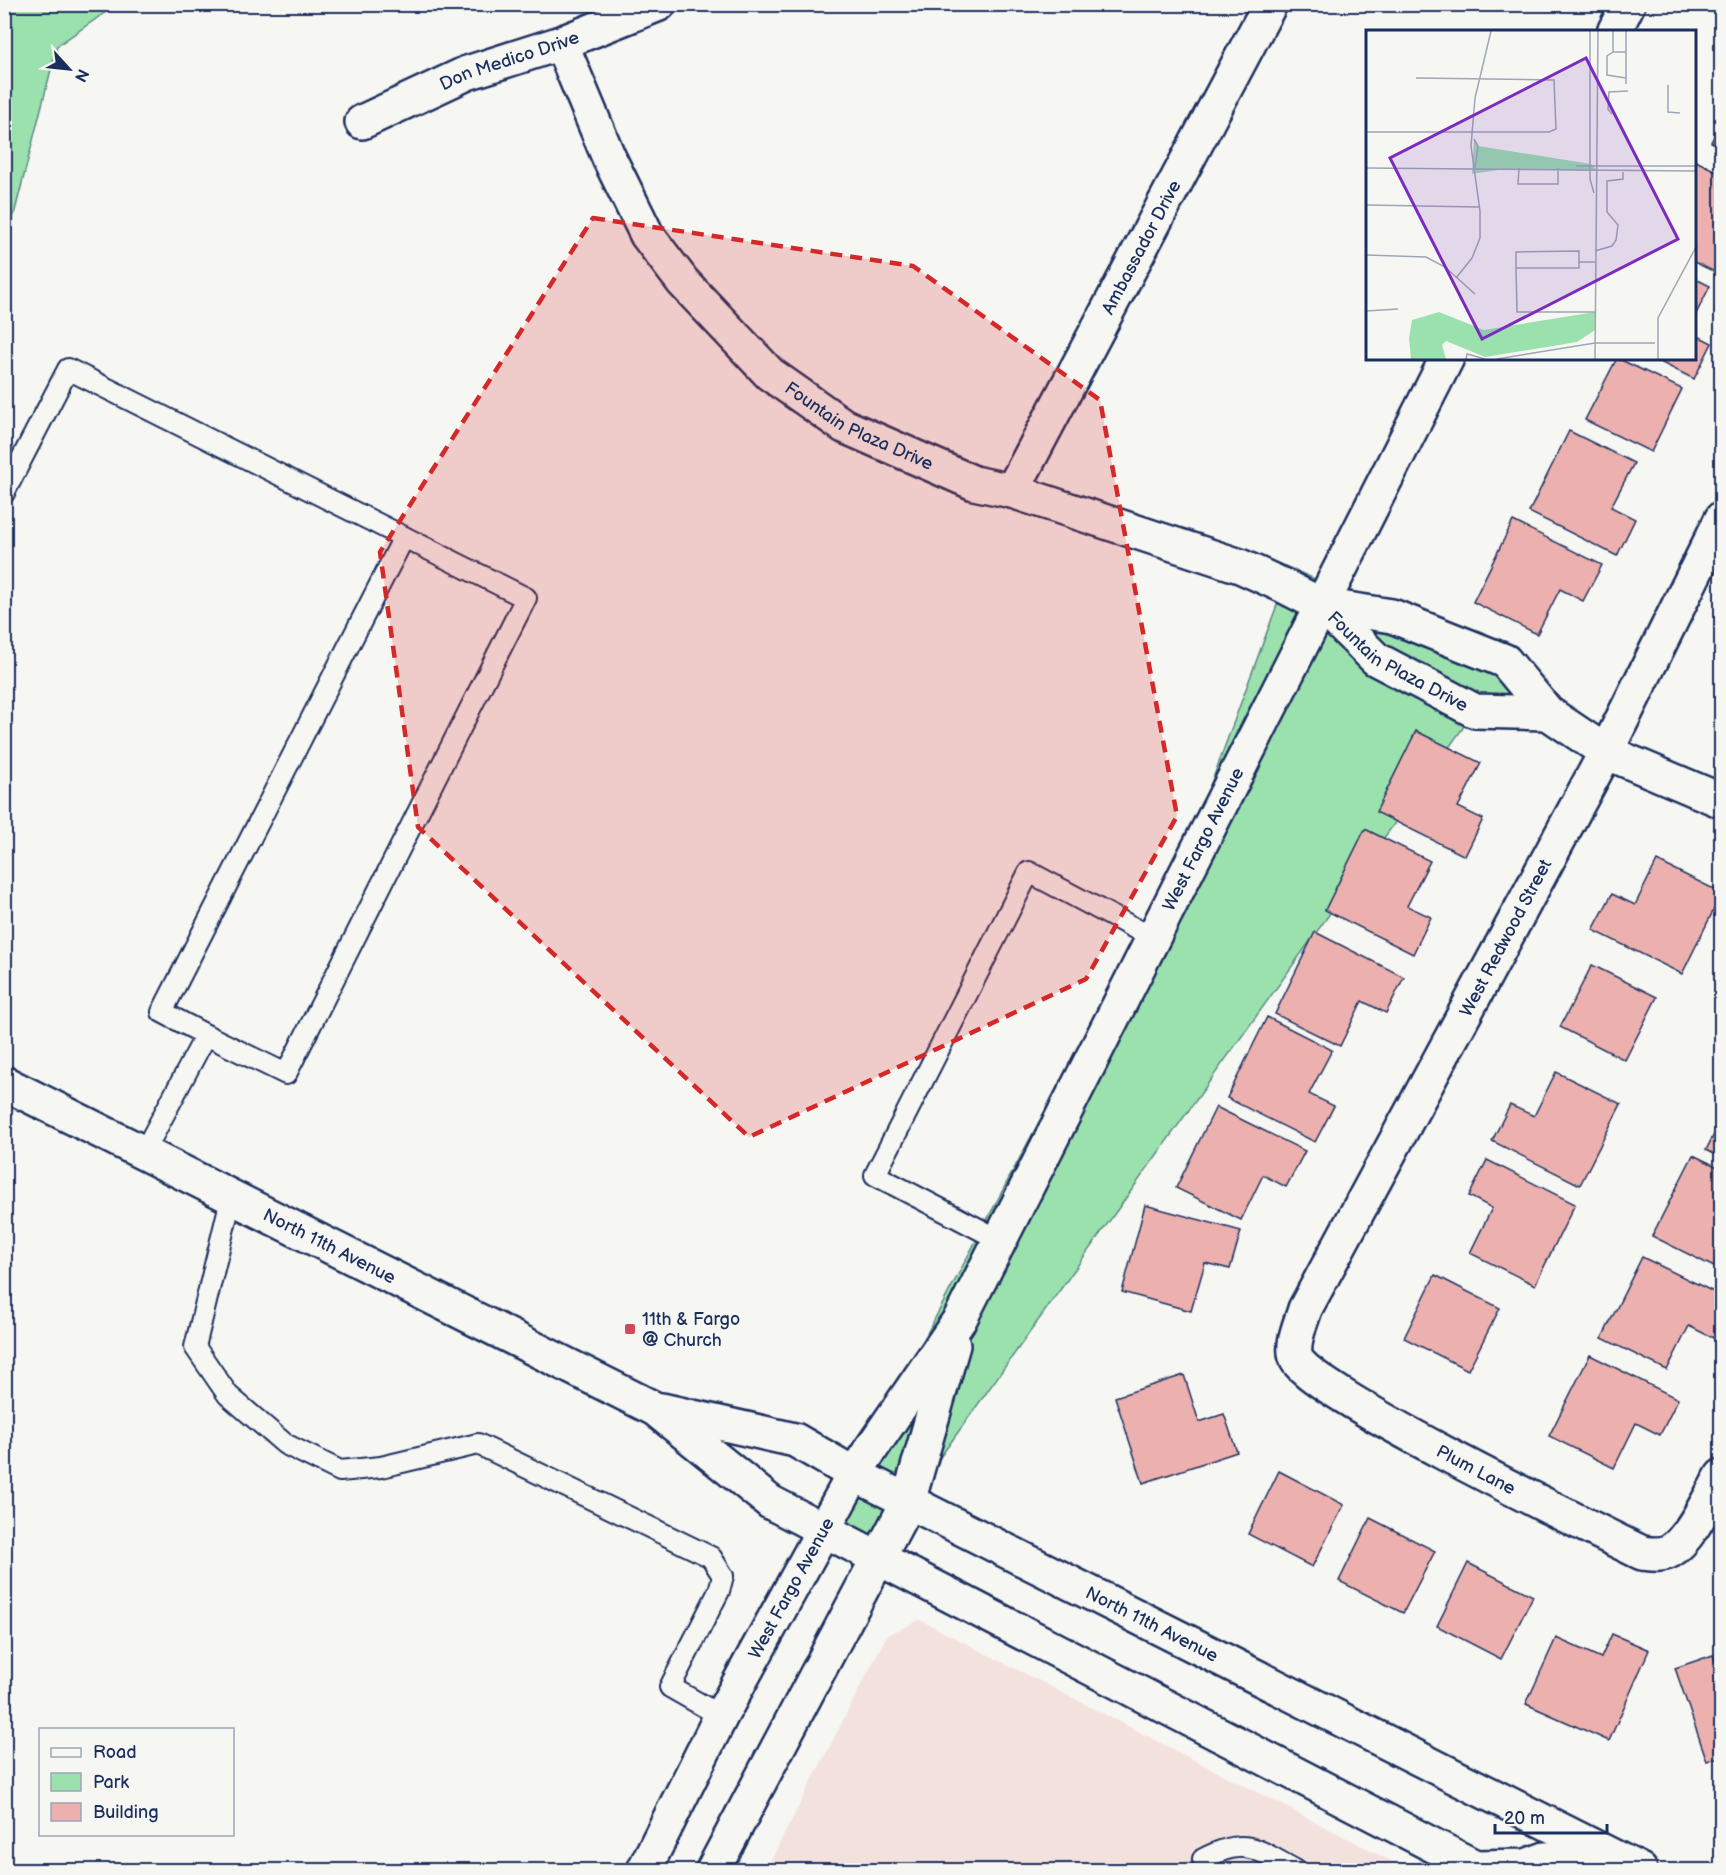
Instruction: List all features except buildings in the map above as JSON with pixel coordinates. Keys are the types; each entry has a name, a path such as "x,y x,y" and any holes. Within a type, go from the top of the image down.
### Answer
{"main road":[{"name":"Don Medico Drive","path":"362,122 467,73 561,43 659,4"},
{"name":"Ambassador Drive","path":"1012,491 1270,4"},
{"path":"1615,30 1628,4"},
{"name":"Fountain Plaza Drive","path":"561,43 609,158 647,235 683,282 770,374 844,426 974,483 1012,491 1240,566 1322,605 1392,616 1505,661 1548,713 1606,752 1722,801"},
{"name":"West Fargo Avenue","path":"644,1870 721,1716 854,1474 960,1319 1446,360"},
{"name":"West Redwood Street","path":"1296,1358 1296,1342 1305,1309 1606,752 1722,518"},
{"name":"Fountain Plaza Drive","path":"1322,605 1376,659 1475,711 1548,713"},
{"name":"North 11th Avenue","path":"4,1083 231,1199 655,1409 770,1502 824,1527 1478,1869 1526,1866 1545,1858 1565,1858 1595,1870"},
{"name":"West Fargo Avenue","path":"713,1870 908,1502 960,1319"},
{"name":"Plum Lane","path":"1296,1358 1306,1371 1335,1392 1527,1497 1642,1553 1669,1552 1681,1543 1722,1476"},
{"name":"North 11th Avenue","path":"655,1409 795,1440 908,1502 1640,1870"}],"lane":[{"path":"4,493 68,369 404,537 525,598 286,1074 162,1012 404,537"},
{"path":"1000,1240 875,1175 1029,872 1153,938"},
{"path":"143,1154 206,1035"},
{"path":"231,1199 195,1347 228,1395 285,1444 340,1471 381,1467 478,1444 711,1557 723,1576 719,1591 670,1688 721,1716"},
{"path":"1203,1859 1223,1848 1242,1845 1256,1849 1295,1870"}],"highlighted area":[{"path":"593,218 913,266 1100,400 1177,816 1086,979 749,1137 418,827 380,552"}],"shaded area":[{"path":"920,1620 1409,1870 766,1870 887,1635"}],"green space":[{"path":"5,4 116,5 57,46 5,250"},
{"path":"1240,566 1285,566 1505,661 1548,713 1475,711 908,1502 878,1557 824,1528 1195,827 1284,586"}],"place":[{"name":"11th & Fargo @ Church","path":"630,1329"}]}
